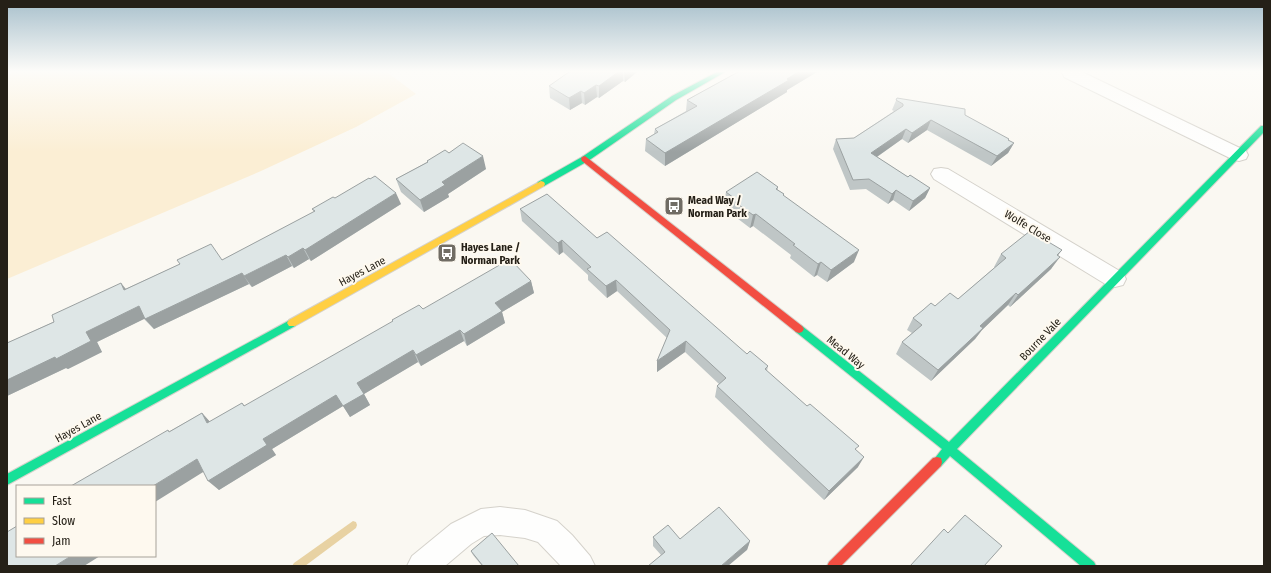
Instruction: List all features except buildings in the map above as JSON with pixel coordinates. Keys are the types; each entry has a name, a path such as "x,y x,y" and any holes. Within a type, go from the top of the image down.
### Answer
{"street":[{"name":"Hayes Lane","path":"7,480 400,264 585,159 673,99"},
{"path":"1123,99 1238,155"},
{"name":"Bourne Vale","path":"833,566 950,449 1264,128"},
{"name":"Mead Way","path":"585,159 950,449 1090,566"},
{"name":"Wolfe Close","path":"941,174 1115,279"},
{"path":"422,566 461,534 481,524 500,521 525,524 547,531 562,544 580,566"}],"shaded area":[{"path":"7,99 407,99 356,127 261,171 7,279"}],"waterway":[{"path":"297,566 353,525"}],"traffic: fast":[{"path":"541,184 585,159 673,99"},
{"path":"937,462 1264,128"},
{"path":"7,480 292,323"},
{"path":"799,329 950,449 1090,566"}],"traffic: slow":[{"path":"292,323 541,184"}],"traffic: jam":[{"path":"585,159 799,329"},
{"path":"833,566 937,462"}],"place":[{"name":"Mead Way / Norman Park","path":"674,206"},
{"name":"Hayes Lane / Norman Park","path":"447,253"}]}
